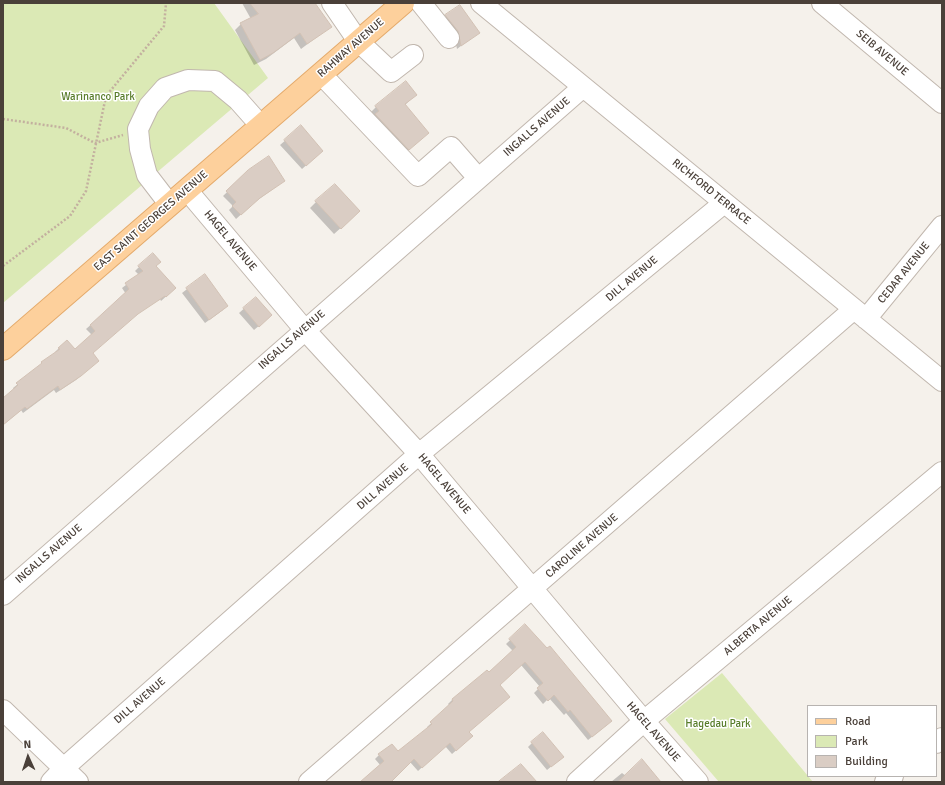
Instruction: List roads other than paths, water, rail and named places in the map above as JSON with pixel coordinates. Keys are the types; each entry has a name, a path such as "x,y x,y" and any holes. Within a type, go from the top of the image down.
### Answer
{"main road":[{"name":"RAHWAY AVENUE","path":"298,92 403,3"},
{"name":"EAST SAINT GEORGES AVENUE","path":"3,349 261,126 298,92"}],"street":[{"path":"332,3 358,41 391,72 412,55"},
{"path":"421,3 449,38"},
{"name":"RICHFORD TERRACE","path":"481,3 942,381"},
{"name":"SEIB AVENUE","path":"822,3 942,103"},
{"path":"321,74 418,176 451,147 478,178"},
{"path":"170,205 147,174 140,149 138,129 149,106 165,88 188,80 215,81 238,100 261,126"},
{"name":"INGALLS AVENUE","path":"3,594 304,329 583,87"},
{"name":"HAGEL AVENUE","path":"187,190 304,329 419,454 644,722 698,782"},
{"name":"DILL AVENUE","path":"64,778 419,454 724,203"},
{"name":"CEDAR AVENUE","path":"860,314 942,226"},
{"name":"CAROLINE AVENUE","path":"309,782 532,589 860,314"},
{"name":"ALBERTA AVENUE","path":"577,782 644,722 942,472"},
{"path":"3,710 64,778"}],"park label":[{"name":"Warinanco Park","path":"98,97"},
{"name":"Hagedau Park","path":"718,724"}]}
